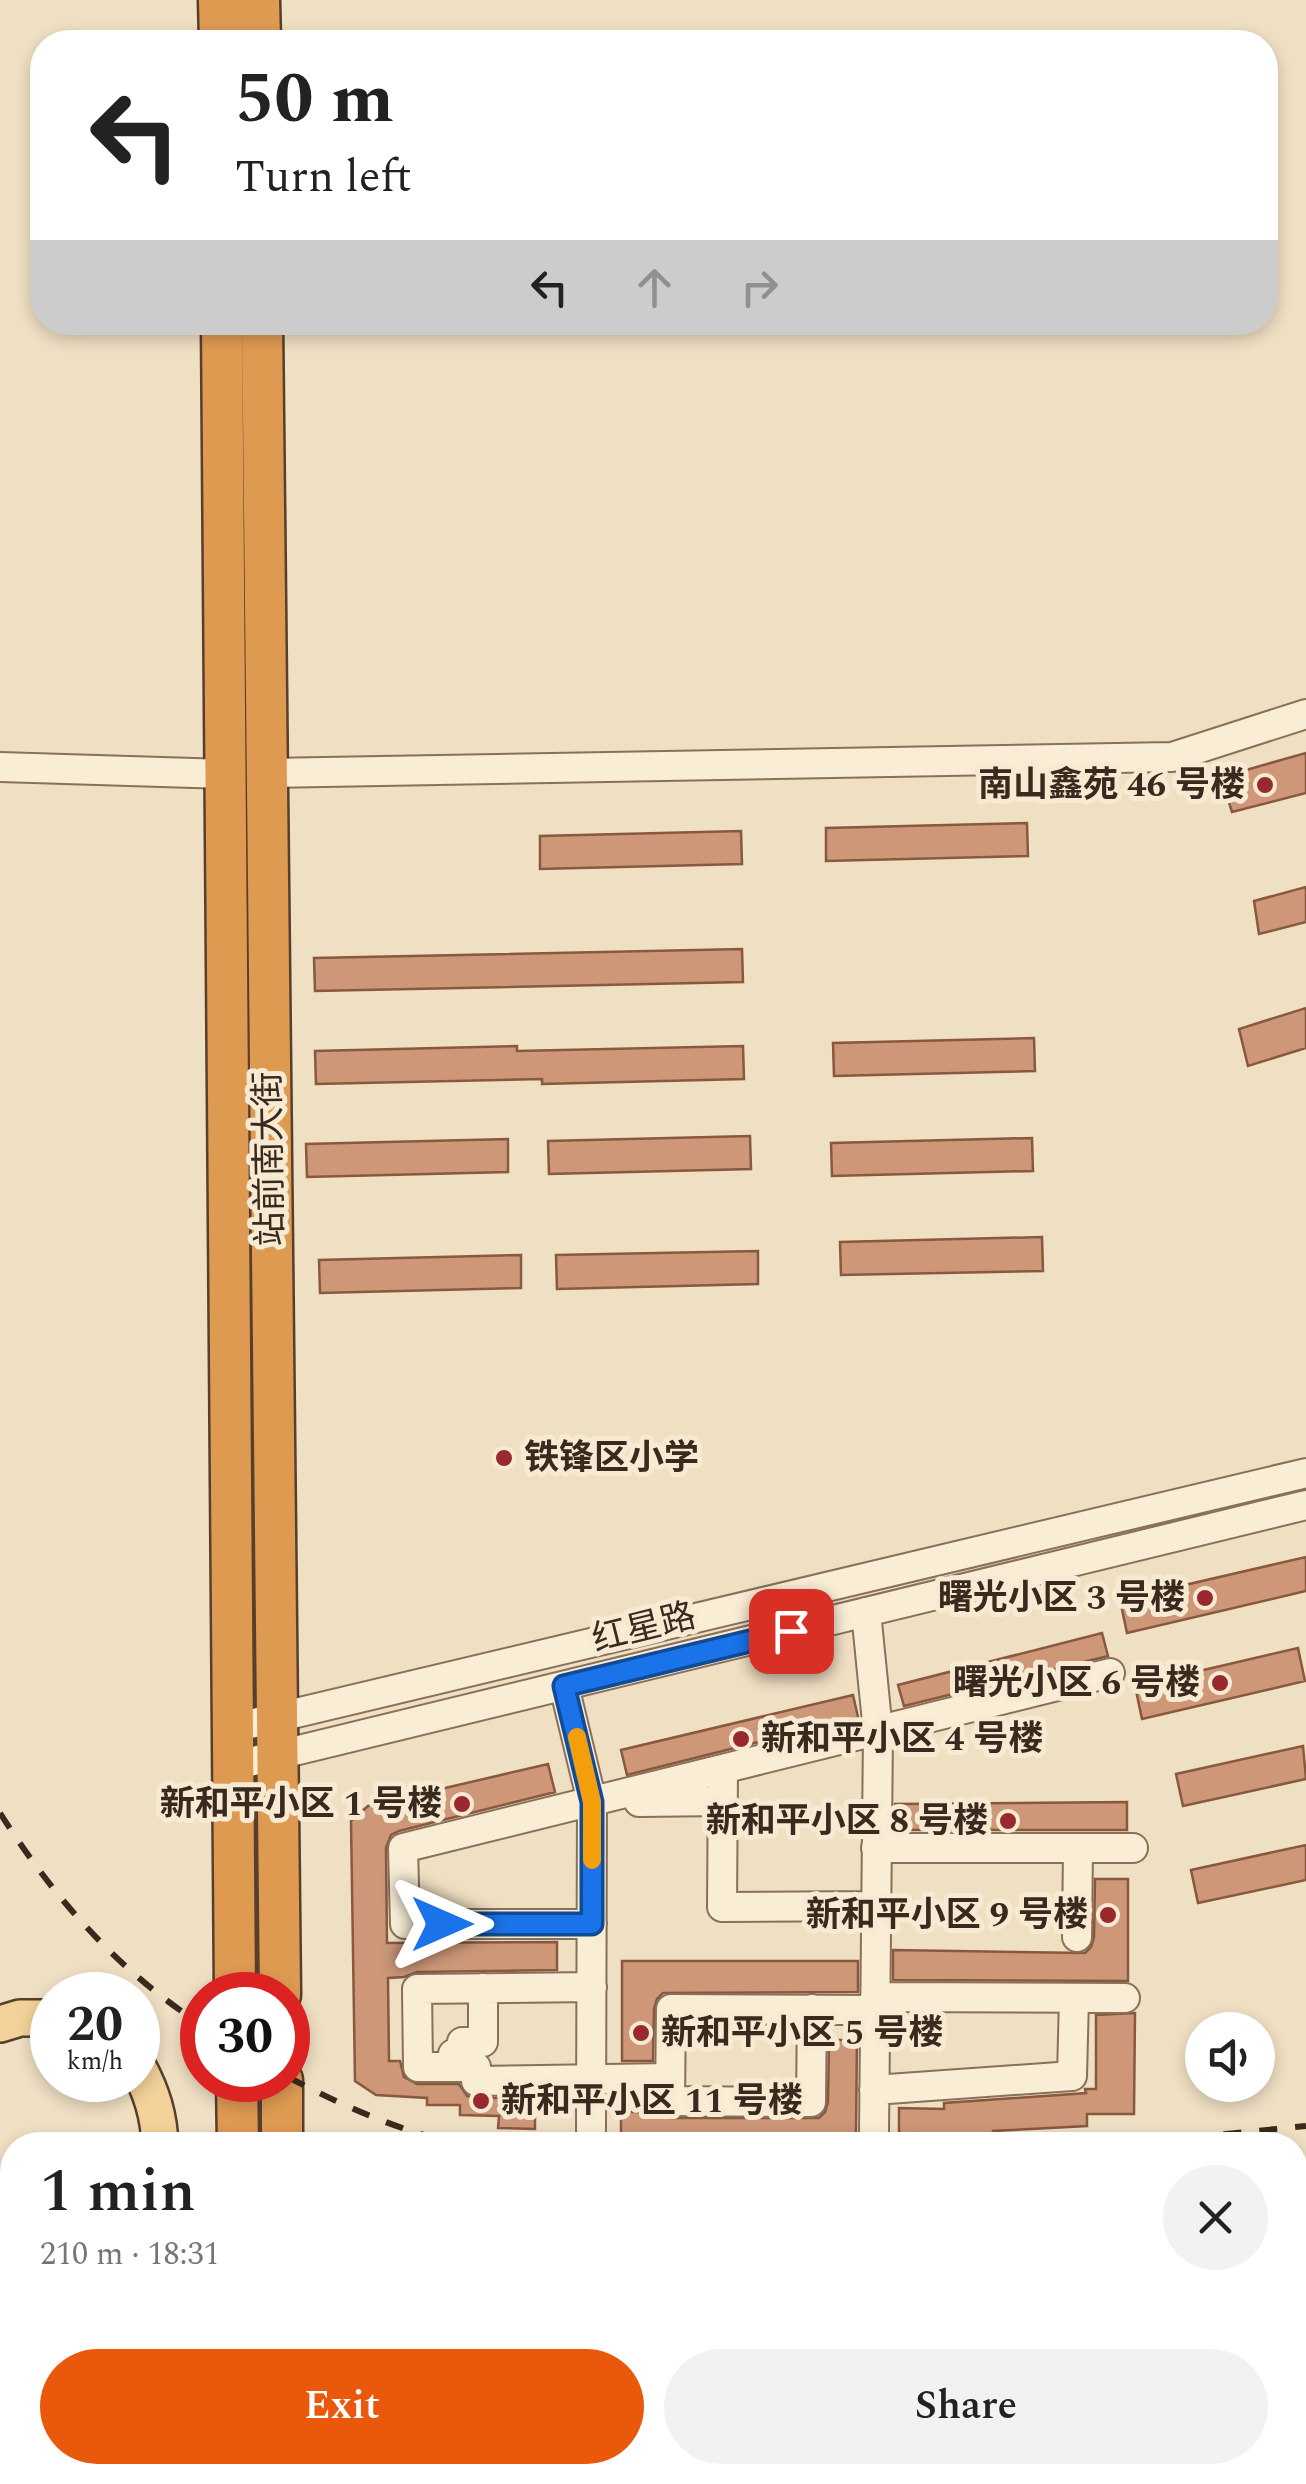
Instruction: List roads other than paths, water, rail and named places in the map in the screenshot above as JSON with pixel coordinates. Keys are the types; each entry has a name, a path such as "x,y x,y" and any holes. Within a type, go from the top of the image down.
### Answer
{"highway":[{"path":"219,0 220,30"},
{"path":"259,0 260,30"},
{"name":"站前南大街","path":"222,335 236,1972"},
{"name":"站前南大街","path":"262,335 280,1972"},
{"path":"237,2102 238,2132"},
{"path":"282,2102 282,2132"}],"main road":[{"path":"0,2024 30,2018"},
{"path":"154,2102 159,2132"}],"street":[{"path":"267,773 1172,758 1306,714"},
{"path":"0,767 226,774"},
{"name":"红星路","path":"233,1747 1306,1473"},
{"name":"红星路","path":"233,1747 276,1736 564,1686 1306,1506"},
{"path":"866,1612 878,1732 874,2132"},
{"path":"592,1924 405,1924 402,1848 1110,1673"},
{"path":"564,1686 592,1802 591,2130"},
{"path":"723,1770 722,1907 876,1906"},
{"path":"592,1802 723,1801"},
{"path":"876,1848 1132,1848"},
{"path":"1078,1848 1078,1937"},
{"path":"592,1987 417,1989 418,2067 476,2066 476,2081 670,2078"},
{"path":"453,2067 453,2054 462,2054 462,2042 483,2042 483,1988"},
{"path":"874,2090 1072,2076 1074,1998"},
{"path":"812,2009 811,2102 670,2102 671,2008 812,2009 875,2003 1125,1998"}],"railway":[{"path":"0,1813 42,1874 89,1930 142,1981 180,2010"},
{"path":"310,2088 415,2132"},
{"path":"1246,2132 1306,2126"}],"place":[{"name":"南山鑫苑 46 号楼","path":"1265,785"},
{"name":"铁锋区小学","path":"504,1458"},
{"name":"曙光小区 3 号楼","path":"1205,1598"},
{"name":"曙光小区 6 号楼","path":"1220,1683"},
{"name":"新和平小区 4 号楼","path":"741,1739"},
{"name":"新和平小区 1 号楼","path":"462,1804"},
{"name":"新和平小区 8 号楼","path":"1008,1821"},
{"name":"新和平小区 9 号楼","path":"1108,1915"},
{"name":"新和平小区 5 号楼","path":"641,2033"},
{"name":"新和平小区 11 号楼","path":"481,2101"}]}
